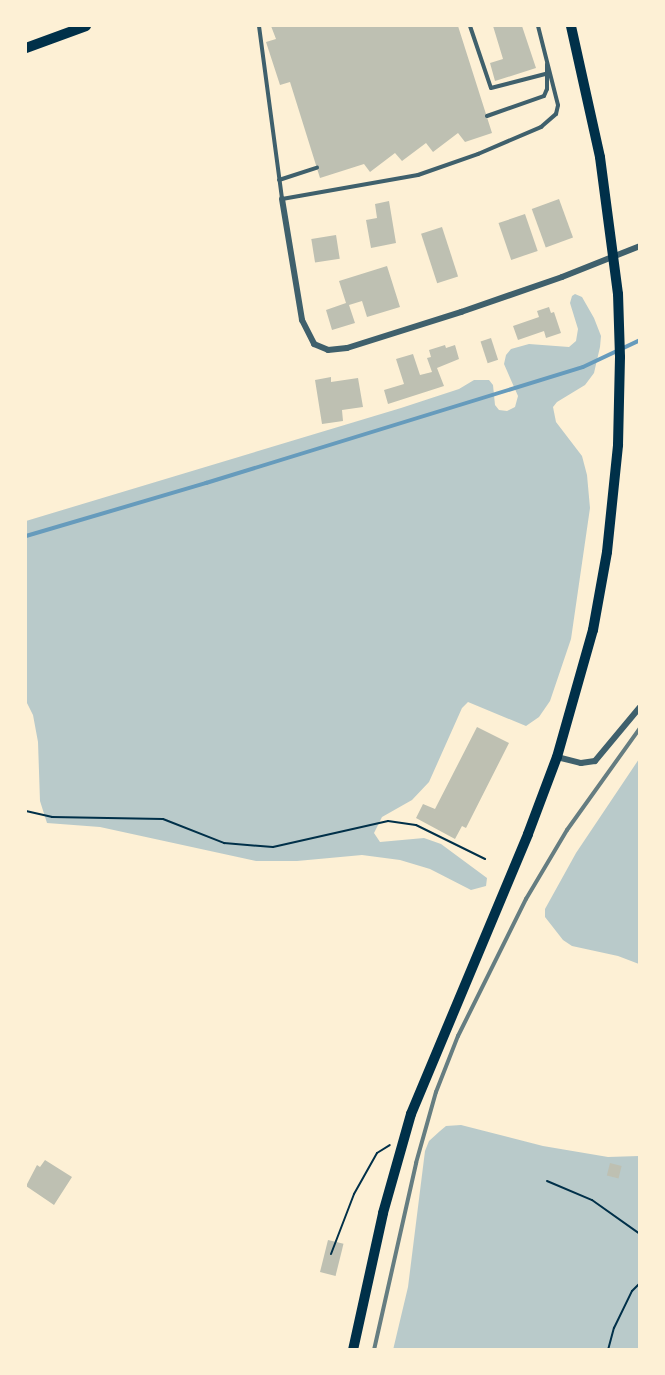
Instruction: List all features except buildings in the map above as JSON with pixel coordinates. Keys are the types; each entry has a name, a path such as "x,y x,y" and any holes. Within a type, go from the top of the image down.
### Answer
{"main road":[{"path":"26,48 86,26"},
{"path":"353,1350 383,1213 402,1143 423,1080 528,834 557,757 583,670 601,592 615,491 620,384 619,307 613,238 600,157 571,26"}],"street":[{"path":"282,199 306,331 314,344 328,350 347,348 461,312 562,278 639,246"},
{"path":"557,757 581,763 595,761 639,707"}],"lane":[{"path":"259,26 282,199 418,175 478,154 541,127 556,114 558,105 538,26"},
{"path":"470,26 491,88 545,74"},
{"path":"487,116 544,96 547,89 545,74 547,63"},
{"path":"279,180 317,168"}],"path":[{"path":"26,811 52,817 163,819 224,843 273,847 388,821 416,825 484,859"},
{"path":"331,1254 354,1194 377,1153 387,1146 402,1143"},
{"path":"547,1181 592,1200 639,1234"},
{"path":"608,1350 614,1328 639,1283"}],"shaded area":[{"path":"575,294 582,297 601,336 594,373 585,385 557,402 553,407 556,422 582,456 587,475 590,508 571,639 550,701 539,717 526,726 468,702 462,708 429,782 412,800 382,817 374,833 380,842 424,838 441,844 487,878 486,886 471,890 430,869 400,860 362,855 297,861 256,861 100,827 47,823 40,801 38,742 33,715 26,701 26,521 401,408 459,389 474,380 489,380 493,385 495,405 499,410 507,411 515,407 518,396 504,364 506,355 511,349 529,344 569,347 576,341 578,329 570,303"},
{"path":"639,759 639,964 618,956 572,946 563,940 545,917 545,909 576,853"},
{"path":"461,1125 543,1146 608,1157 639,1156 639,1349 393,1350 408,1287 425,1151 429,1141 446,1126"}],"waterway":[{"path":"26,536 583,367 640,340"}],"railway":[{"path":"374,1350 416,1163 436,1092 458,1036 526,899 567,830 640,728"}]}
